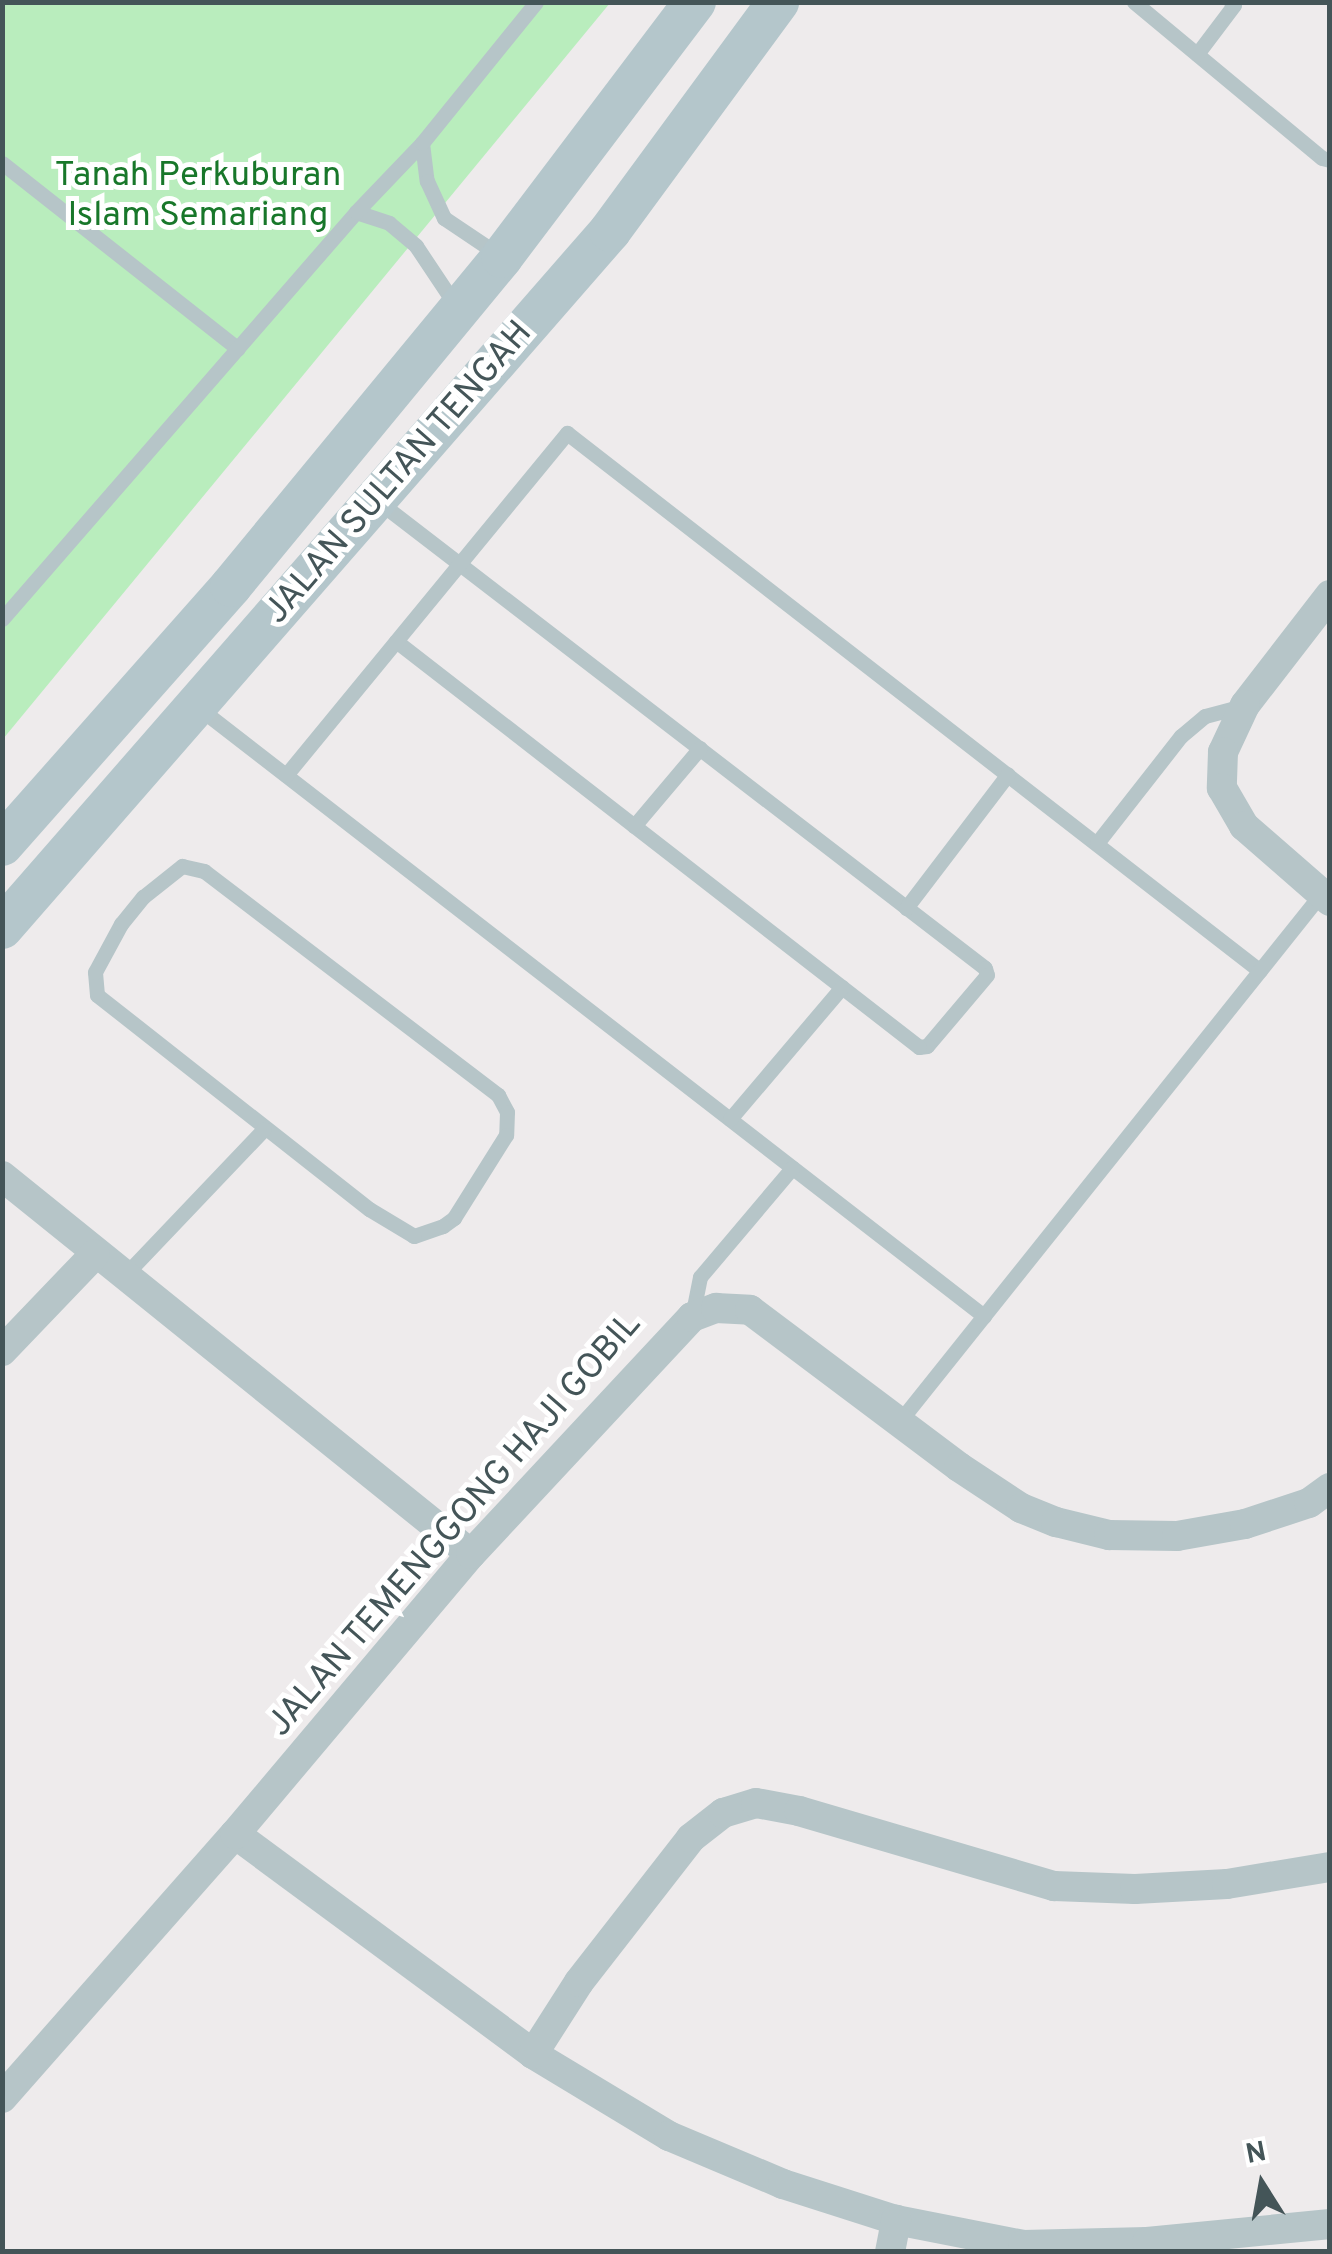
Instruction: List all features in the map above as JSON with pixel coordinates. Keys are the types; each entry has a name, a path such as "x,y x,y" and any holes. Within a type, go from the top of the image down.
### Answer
{"main road":[{"name":"JALAN SULTAN TENGAH","path":"2,845 231,586 502,257 695,2"},
{"name":"JALAN SULTAN TENGAH","path":"2,928 610,231 778,2"}],"street":[{"path":"1325,898 1244,826 1222,788 1223,752 1244,705 1330,595"},
{"path":"2,1176 471,1554"},
{"path":"2,1350 95,1254"},
{"name":"JALAN TEMENGGONG HAJI GOBIL","path":"2,2098 235,1834 471,1554 692,1317 716,1308 750,1310 1021,1508 1056,1522 1109,1534 1177,1536 1245,1524 1309,1503 1330,1488"},
{"path":"533,2054 579,1982 691,1838 723,1813 756,1803 799,1811 1054,1886 1135,1890 1226,1884 1330,1866"},
{"path":"235,1834 533,2054 669,2136 783,2184 896,2220 1042,2245 1147,2242 1330,2224"},
{"path":"890,2252 896,2220"}],"lane":[{"path":"2,619 356,212 422,144 536,2"},
{"path":"1134,2 1322,158 1330,160"},
{"path":"1197,54 1233,3"},
{"path":"422,144 427,181 444,218 502,257"},
{"path":"2,163 238,349"},
{"path":"356,212 389,223 416,246 458,310"},
{"path":"286,775 560,436 572,435 1260,970"},
{"path":"376,499 985,968 987,975 924,1048 396,642"},
{"path":"1097,844 1181,736 1206,716 1244,705"},
{"path":"196,706 984,1316"},
{"path":"634,826 700,748"},
{"path":"906,908 1008,774"},
{"path":"182,866 204,871 409,1026 498,1095 506,1112 506,1135 454,1218 414,1236 369,1210 264,1129 96,994 94,972 121,924 142,897 182,866"},
{"path":"899,1422 1260,970 1325,898"},
{"path":"730,1120 842,987"},
{"path":"124,1276 264,1129"},
{"path":"692,1317 700,1277 792,1168"}],"green space":[{"name":"Tanah Perkuburan Islam Semariang","path":"3,3 610,3 3,739"}]}
